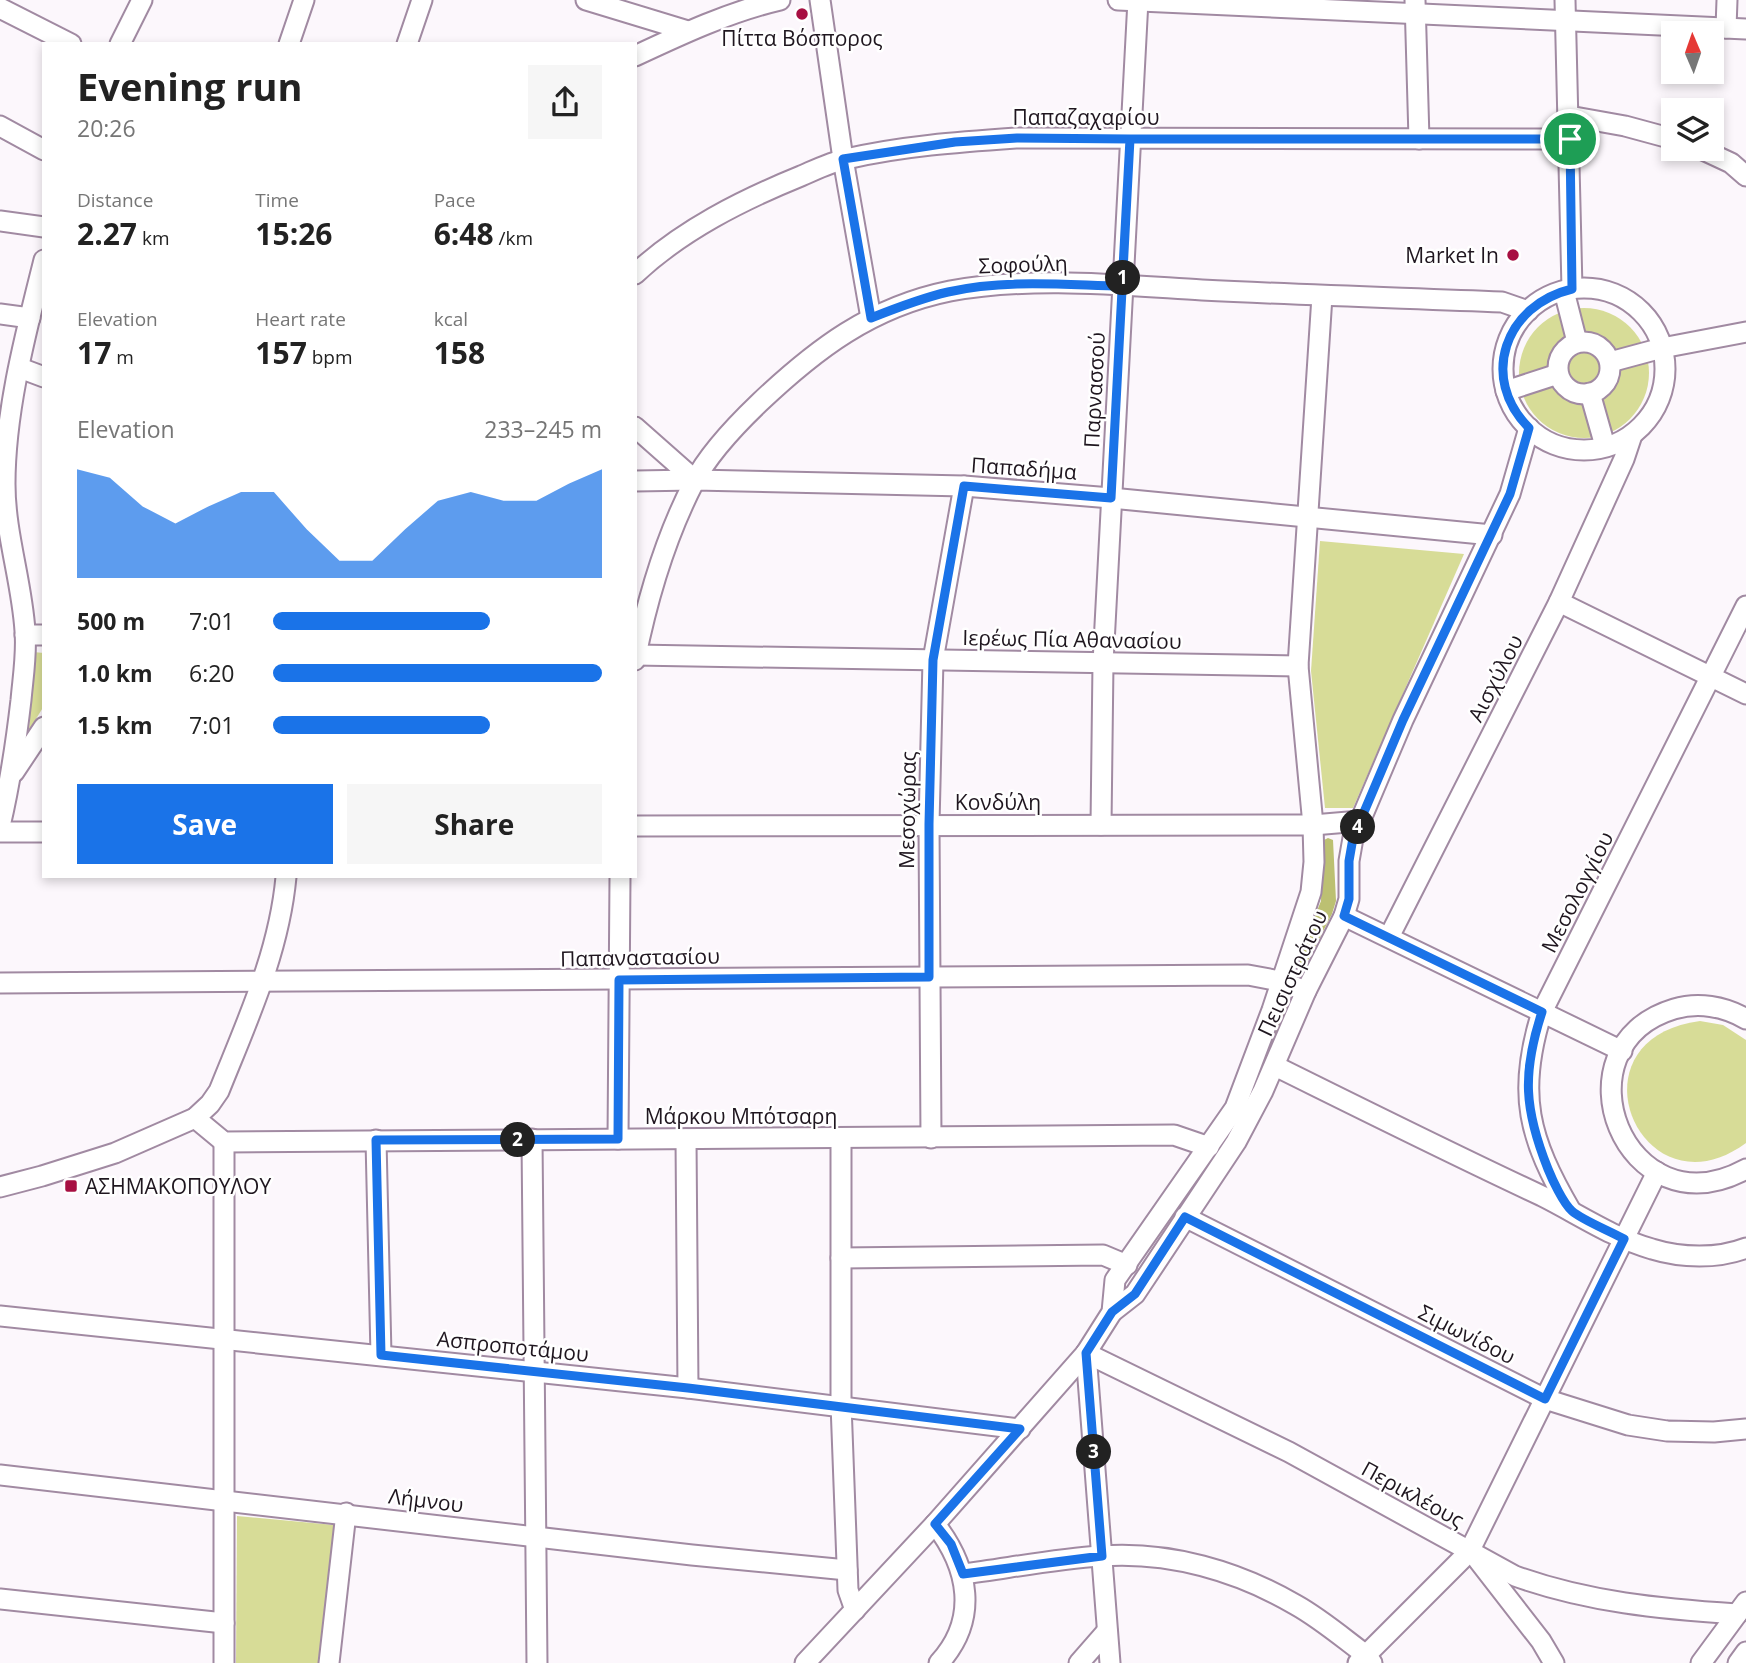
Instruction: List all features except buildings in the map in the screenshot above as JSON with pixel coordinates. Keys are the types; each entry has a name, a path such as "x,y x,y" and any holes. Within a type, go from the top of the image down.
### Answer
{"street":[{"path":"121,42 142,0"},
{"path":"290,42 304,0"},
{"path":"408,42 422,0"},
{"path":"586,0 688,31"},
{"path":"637,56 688,31 751,7 780,0"},
{"path":"820,0 843,159 871,318"},
{"path":"1118,0 1415,7 1566,20 1746,29"},
{"name":"Παρνασσού","path":"1101,825 1103,663 1138,0"},
{"path":"1565,0 1570,139 1568,290 1577,342"},
{"path":"1726,28 1727,0"},
{"path":"1415,7 1419,139"},
{"path":"0,8 67,42"},
{"path":"1569,116 1661,136"},
{"path":"0,127 42,148"},
{"name":"Παπαζαχαρίου","path":"637,272 685,236 730,208 843,159 955,142 1017,138 1570,139"},
{"path":"1724,160 1746,176"},
{"path":"0,221 42,227"},
{"path":"0,826 12,775 26,657 35,635 23,601 7,516 5,420 20,368 42,268"},
{"name":"Σοφούλη","path":"637,652 668,545 695,480 733,428 799,365 871,318 909,303 949,292 992,286 1122,286 1502,302 1528,311"},
{"path":"1568,290 1604,291 1628,302 1648,320 1662,348 1664,377 1660,394 1650,415 1632,435 1605,446 1581,449 1563,447 1545,439 1529,428 1517,414 1506,391 1503,370 1506,348 1517,324 1542,300 1568,290"},
{"path":"805,1663 935,1524 1086,1353 1112,1312 1115,1280 1209,1147 1242,1094 1311,892 1314,862 1312,825 1298,666 1322,296"},
{"path":"0,314 30,318"},
{"path":"1610,362 1662,348 1746,332"},
{"path":"1586,341 1601,348 1610,362 1608,378 1598,390 1590,393 1574,392 1567,388 1558,374 1564,351 1577,342 1586,341"},
{"path":"20,368 42,376"},
{"path":"1506,391 1558,374"},
{"path":"1590,393 1605,446"},
{"name":"Πεισιστράτου","path":"1112,1312 1135,1294 1236,1142 1275,1066 1306,991 1344,916 1349,899 1349,861 1353,838 1403,720 1510,494 1529,428"},
{"path":"637,429 695,480"},
{"name":"Αισχύλου","path":"1389,937 1559,602 1624,459 1632,435"},
{"name":"Παπαδήμα","path":"637,481 964,486 1492,535"},
{"name":"Μεσοχώρας","path":"931,1138 929,824 933,660 964,486"},
{"path":"1559,602 1746,694"},
{"name":"Μεσολογγίου","path":"1571,1210 1552,1178 1532,1122 1528,1100 1533,1040 1542,1012 1746,606"},
{"name":"Ιερέως Πία Αθανασίου","path":"637,656 1298,666"},
{"path":"12,775 42,730"},
{"name":"Κονδύλη","path":"637,826 1312,825 1360,821"},
{"path":"0,832 42,832"},
{"path":"0,1187 115,1153 195,1118 210,1104 219,1091 263,982 280,921 286,878"},
{"path":"618,1139 620,878"},
{"path":"1344,916 1622,1051"},
{"name":"Παπαναστασίου","path":"0,984 1248,975 1280,981 1306,991"},
{"path":"1744,1012 1702,1006 1669,1011 1644,1025 1622,1051 1614,1070 1611,1106 1615,1121 1629,1149 1657,1172 1675,1179 1704,1182 1728,1178 1746,1169"},
{"path":"1275,1066 1571,1210 1624,1239 1678,1254 1722,1255 1746,1248"},
{"path":"195,1118 224,1142 224,1663"},
{"name":"Μάρκου Μπότσαρη","path":"224,1142 1174,1135 1209,1147"},
{"path":"532,1139 537,1663"},
{"path":"686,1139 688,1388"},
{"path":"841,1139 841,1407 846,1570 848,1590 855,1610"},
{"path":"376,1140 381,1355"},
{"path":"963,1574 1102,1556 1151,1558 1211,1567 1297,1605 1365,1661 1471,1552 1657,1172"},
{"name":"Σιμωνίδου","path":"1185,1217 1545,1399 1628,1425 1667,1432 1746,1429"},
{"path":"841,1258 1103,1255 1127,1265"},
{"name":"Ασπροποτάμου","path":"0,1315 688,1388 1020,1429"},
{"path":"1086,1353 1110,1663"},
{"name":"Περικλέους","path":"1086,1353 1289,1452 1515,1576 1584,1597 1661,1609 1741,1608"},
{"name":"Λήμνου","path":"0,1475 846,1570"},
{"path":"329,1663 346,1513"},
{"path":"935,1524 951,1544 963,1574 964,1607 953,1648 939,1663"},
{"path":"1471,1552 1541,1641 1554,1663"},
{"path":"0,1599 224,1623"},
{"path":"1700,1663 1741,1608"},
{"path":"1079,1663 1107,1632"},
{"path":"1738,1663 1746,1652"}],"green space":[{"path":"1584,308 1609,313 1630,327 1644,348 1649,373 1644,398 1630,419 1609,433 1584,438 1559,433 1538,419 1524,398 1519,373 1524,348 1538,327 1559,313"},
{"path":"1320,541 1464,554 1353,808 1325,808 1311,671"},
{"path":"33,652 42,653 42,709 29,730"},
{"path":"1328,838 1333,840 1336,901 1306,964 1302,965 1297,960 1321,901 1322,841"},
{"path":"1281,1005 1288,1007 1260,1076 1258,1072"},
{"path":"1700,1021 1723,1025 1746,1040 1746,1143 1708,1161 1675,1159 1649,1143 1633,1118 1627,1088 1635,1058 1659,1035"},
{"path":"237,1516 334,1525 318,1663 236,1663"}],"place":[{"name":"Πίττα Βόσπορος","path":"802,14"},
{"name":"Market In","path":"1513,255"},
{"name":"ΑΣΗΜΑΚΟΠΟΥΛΟΥ","path":"71,1186"}],"route":[{"path":"1570,139 1130,139 1122,286 992,286 949,292 909,303 871,318 843,159 955,142 1017,138 1130,139 1111,498 964,486 933,660 929,977 619,980 618,1139 376,1140 381,1355 688,1388 1020,1429 935,1524 951,1544 963,1574 1102,1556 1086,1353 1112,1312 1135,1294 1185,1217 1545,1399 1624,1239 1571,1210 1552,1178 1540,1149 1528,1100 1527,1077 1533,1040 1542,1012 1344,916 1349,899 1349,861 1353,838 1403,720 1510,494 1529,428 1514,409 1505,386 1503,370 1507,343 1517,324 1531,308 1550,296 1572,289 1570,139"}]}
